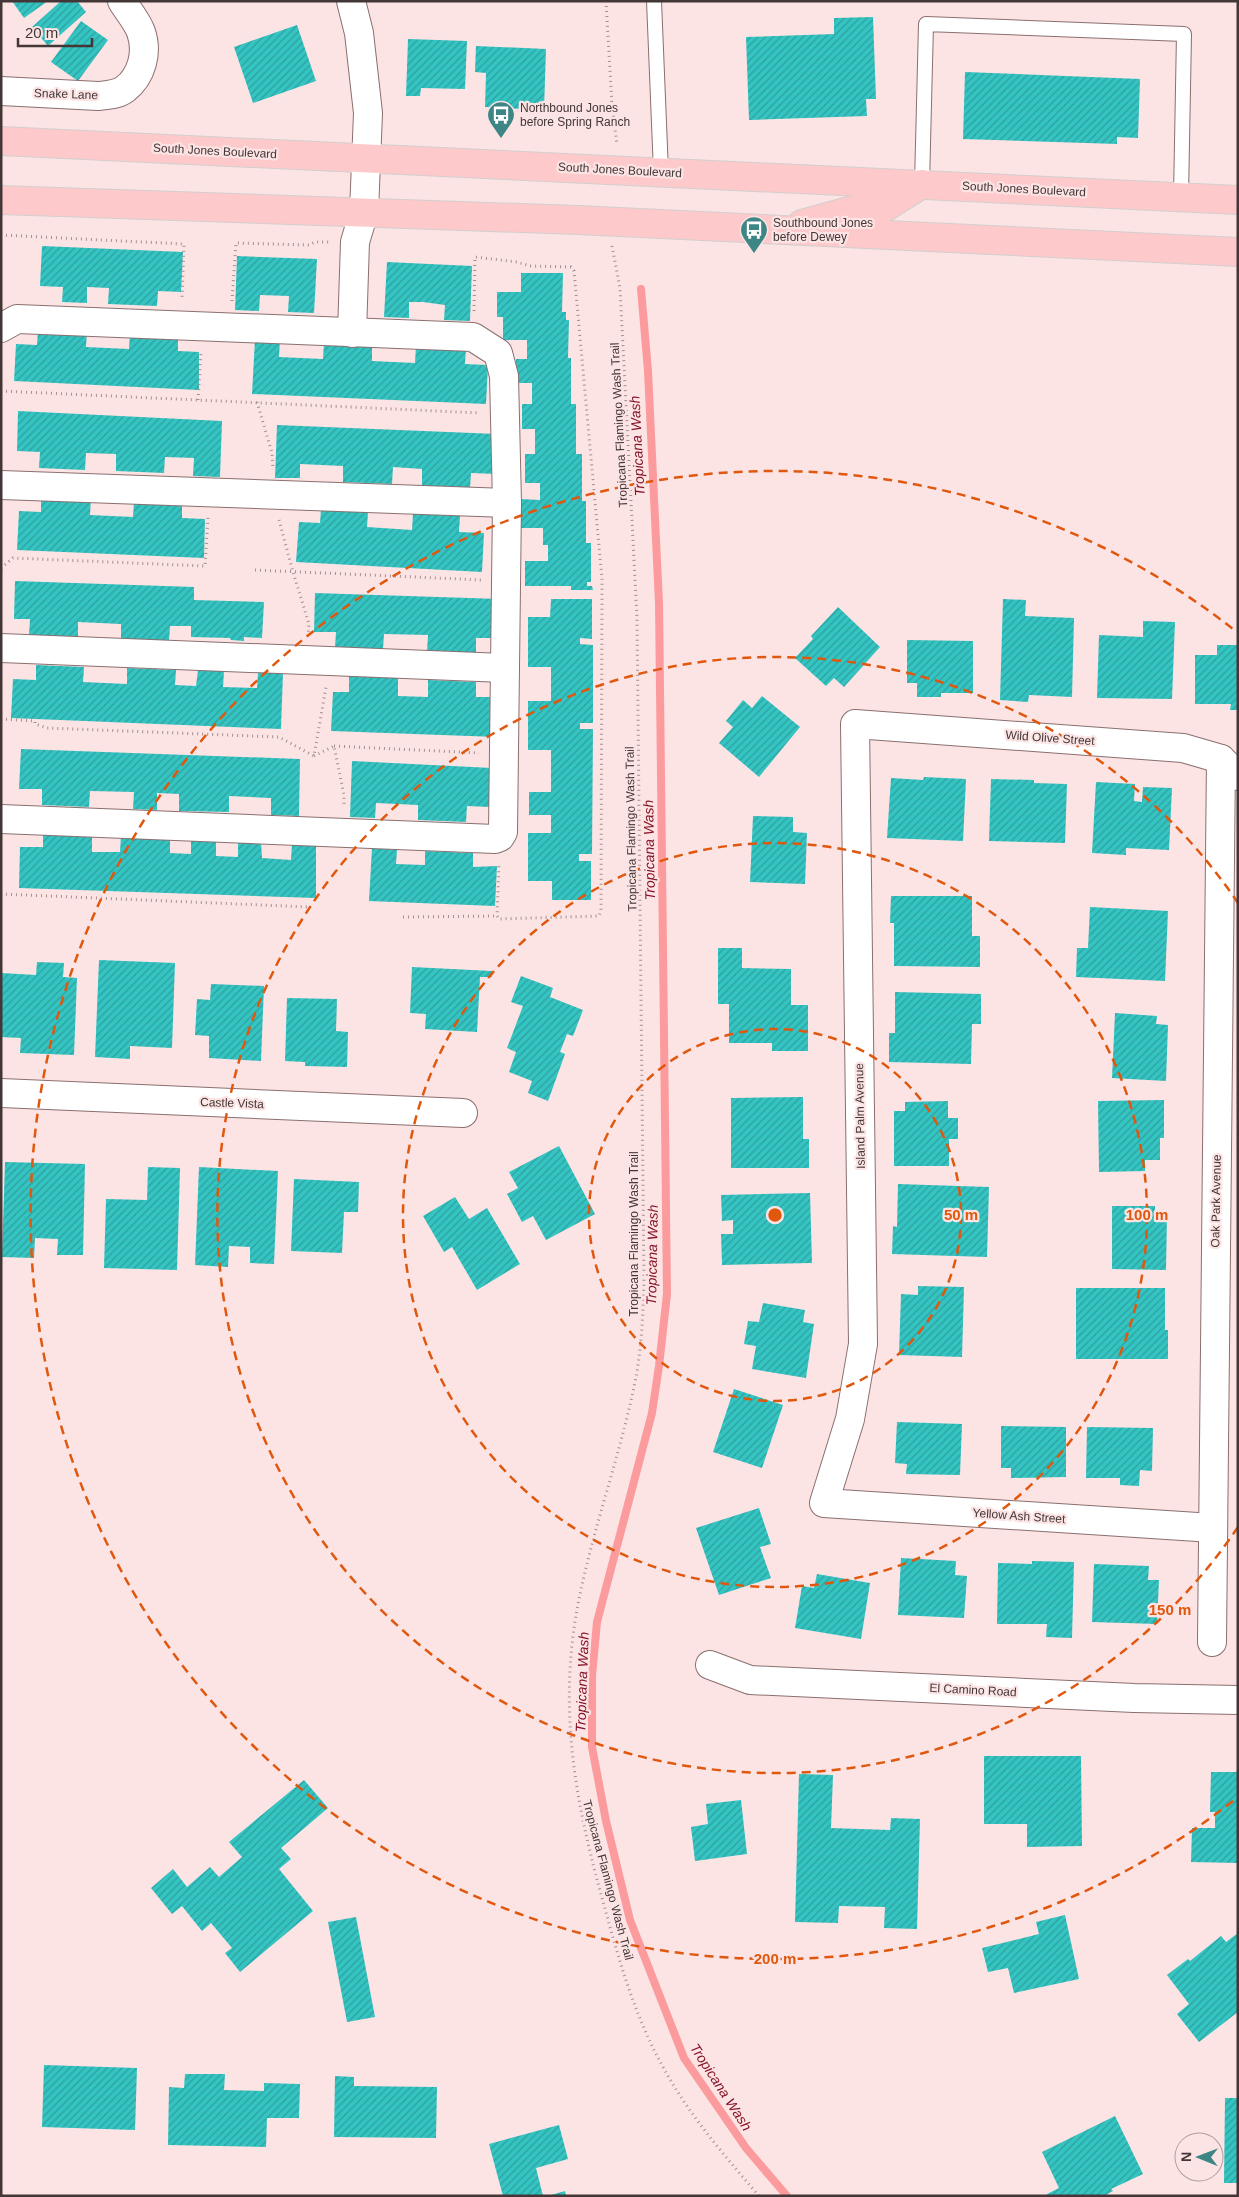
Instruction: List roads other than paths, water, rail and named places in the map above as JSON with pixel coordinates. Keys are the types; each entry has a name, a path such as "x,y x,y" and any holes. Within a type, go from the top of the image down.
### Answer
{"main road":[{"name":"South Jones Boulevard","path":"1,141 1238,200"},
{"path":"777,230 856,209 884,208 922,184"},
{"path":"1,200 364,212 1238,252"}],"street":[{"name":"Snake Lane","path":"1,91 98,96 112,95 125,89 142,66 144,51 141,32 122,1"},
{"path":"351,1 359,33 368,113 364,212 355,242 352,333"},
{"path":"1,328 17,318 473,337 498,353 504,376 508,502 503,832 500,837 495,839 1,820"},
{"path":"1,485 508,502"},
{"path":"1,648 504,668"},
{"name":"Wild Olive Street","path":"855,724 1183,748 1230,768"},
{"name":"Island Palm Avenue","path":"824,1503 850,1420 863,1344 855,724"},
{"name":"Oak Park Avenue","path":"1212,1642 1230,768"},
{"name":"Castle Vista","path":"1,1094 463,1113"},
{"name":"Yellow Ash Street","path":"824,1503 1213,1528"},
{"name":"El Camino Road","path":"710,1665 750,1680 1134,1698 1238,1700"}],"lane":[{"path":"654,1 661,172"},
{"path":"922,184 926,24 1184,34 1181,197"}],"waterway":[{"name":"Tropicana Wash","path":"641,289 648,371 659,603 667,1294 652,1413 597,1622 592,1676 592,1747 606,1821 630,1920 684,2058 746,2148 787,2196"}],"place":[{"name":"Northbound Jones before Spring Ranch","path":"501,139"},
{"name":"Southbound Jones before Dewey","path":"754,254"}]}
